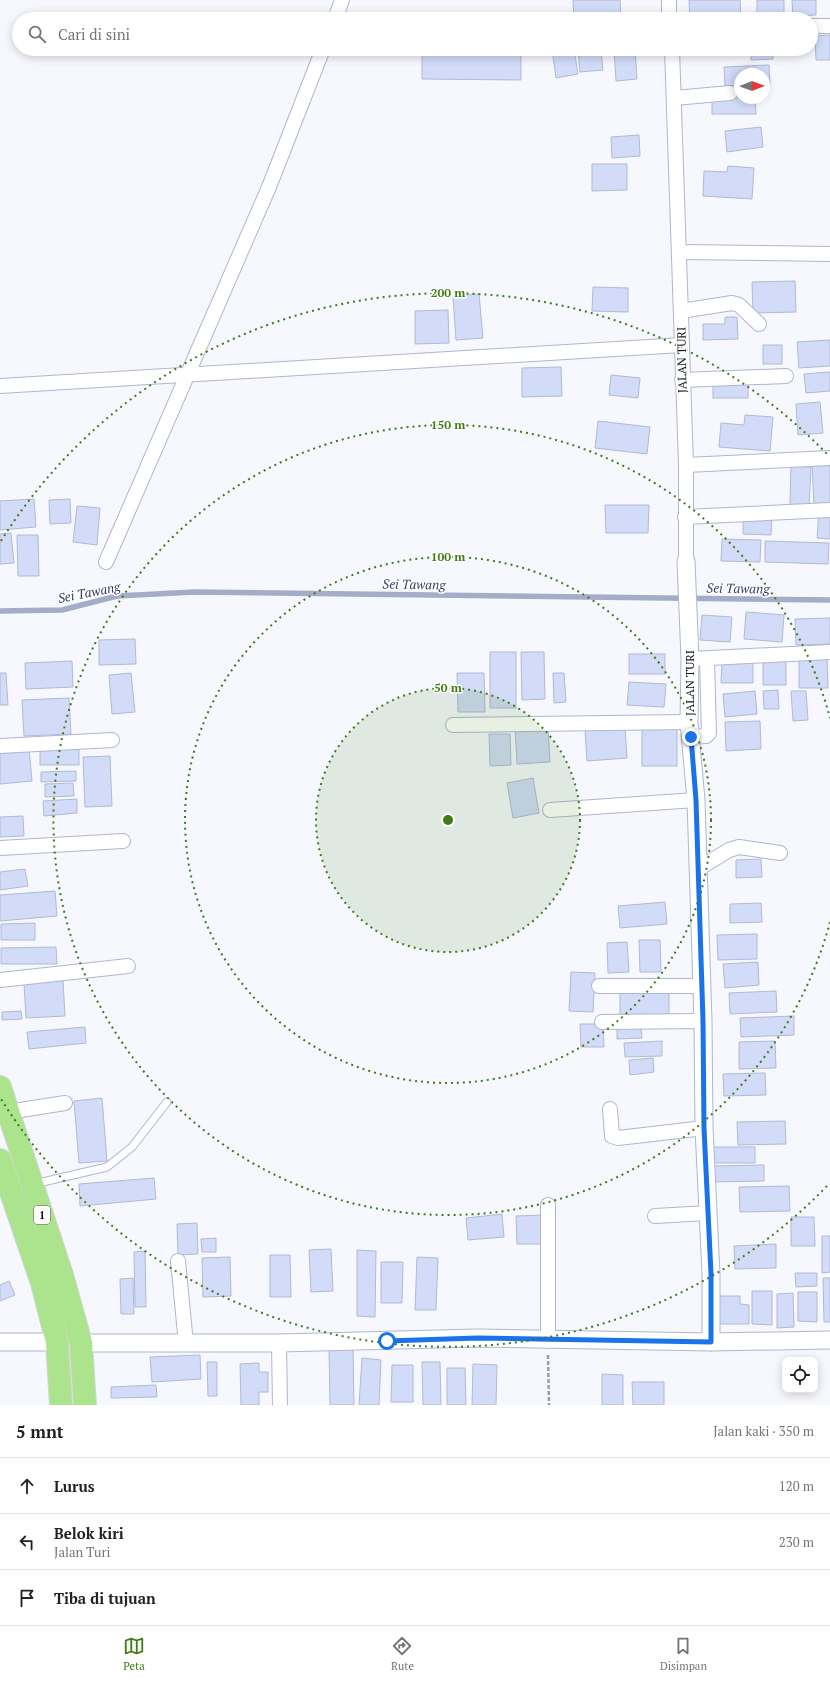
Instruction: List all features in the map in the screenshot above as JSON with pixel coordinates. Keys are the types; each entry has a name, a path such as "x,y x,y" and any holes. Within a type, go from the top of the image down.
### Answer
{"highway":[{"name":"1","path":"0,1087 62,1275 81,1344 85,1405"},
{"name":"1","path":"0,1160 42,1283 57,1342 61,1405"}],"street":[{"path":"338,12 342,0"},
{"path":"669,0 669,12"},
{"path":"818,26 830,26"},
{"path":"106,562 269,187 320,56"},
{"name":"JALAN TURI","path":"672,56 686,465 685,517 689,607 690,729 696,800 711,1342"},
{"path":"675,98 730,93"},
{"path":"680,252 830,254"},
{"path":"681,311 732,303 739,305 759,324"},
{"path":"0,386 187,376 682,345"},
{"path":"682,380 786,376"},
{"path":"686,465 830,458"},
{"path":"685,517 830,510"},
{"path":"690,659 830,652"},
{"path":"453,725 690,729 706,736 709,733 708,659"},
{"path":"0,746 112,740"},
{"path":"550,810 696,800"},
{"path":"0,848 123,841"},
{"path":"698,869 729,850 739,847 780,853"},
{"path":"0,980 128,966"},
{"path":"599,986 702,986"},
{"path":"602,1022 703,1021"},
{"path":"8,1112 65,1103"},
{"path":"610,1109 612,1136 618,1138 704,1128"},
{"path":"548,1205 548,1341"},
{"path":"656,1216 708,1213"},
{"path":"178,1261 186,1344"},
{"path":"81,1344 279,1343 477,1338 548,1341 711,1342 830,1340"},
{"path":"0,1342 57,1342"},
{"path":"279,1343 280,1405"}],"lane":[{"path":"32,1185 107,1167 132,1146 167,1102"}],"path":[{"path":"548,1341 549,1405"}],"building":[{"path":"573,0 620,0 621,12 574,12"},
{"path":"689,0 740,0 741,12 690,12"},
{"path":"757,0 784,0 784,12 757,12"},
{"path":"792,0 816,0 816,12 793,12"},
{"path":"830,35 830,60 816,60 816,56 818,56 818,36"},
{"path":"422,56 521,56 521,80 422,79"},
{"path":"553,56 575,56 578,74 556,78"},
{"path":"579,56 602,56 603,70 580,72"},
{"path":"614,56 635,56 637,79 616,81"},
{"path":"751,56 773,56 773,59 751,60"},
{"path":"769,65 769,68 734,68 734,85 725,86 724,67"},
{"path":"712,98 734,98 734,104 755,104 756,114 712,114"},
{"path":"761,127 763,147 727,152 725,131"},
{"path":"639,135 640,156 612,158 611,137"},
{"path":"592,164 627,164 627,190 592,191"},
{"path":"728,166 754,168 752,199 703,196 704,171 727,172"},
{"path":"795,281 796,312 753,313 752,282"},
{"path":"593,287 628,288 628,312 592,311"},
{"path":"479,294 483,338 456,340 453,296"},
{"path":"448,310 449,343 415,344 415,311"},
{"path":"725,317 737,317 738,339 703,340 703,324 725,324"},
{"path":"830,340 830,366 799,368 797,342"},
{"path":"763,345 782,345 782,364 763,364"},
{"path":"561,367 562,396 522,397 522,368"},
{"path":"830,372 830,391 806,393 804,374"},
{"path":"611,375 640,378 638,398 609,395"},
{"path":"713,382 748,382 748,398 713,398"},
{"path":"820,402 823,433 798,435 796,404"},
{"path":"745,415 773,417 770,451 719,447 721,423 744,425"},
{"path":"598,421 650,427 647,454 595,448"},
{"path":"830,464 830,504 814,505 812,465"},
{"path":"791,466 811,467 809,506 790,505"},
{"path":"34,499 36,527 0,530 0,501"},
{"path":"70,499 71,523 50,524 49,500"},
{"path":"605,505 649,505 648,533 606,533"},
{"path":"77,506 100,508 97,545 73,542"},
{"path":"819,512 830,512 830,539 817,538"},
{"path":"743,514 772,514 771,535 743,534"},
{"path":"11,533 14,563 0,564 0,534"},
{"path":"17,535 38,535 39,576 18,576"},
{"path":"722,539 761,540 760,562 721,561"},
{"path":"765,541 829,543 828,564 765,562"},
{"path":"746,612 784,615 782,642 744,639"},
{"path":"702,615 732,617 730,642 700,640"},
{"path":"830,618 830,644 796,645 795,619"},
{"path":"135,639 136,664 99,665 99,640"},
{"path":"490,652 516,652 516,708 490,708"},
{"path":"521,652 544,652 545,699 522,700"},
{"path":"629,654 665,654 665,674 629,674"},
{"path":"827,655 828,688 799,688 799,656"},
{"path":"786,658 786,685 763,685 763,659"},
{"path":"72,661 73,687 26,689 25,663"},
{"path":"722,663 753,663 753,683 721,683"},
{"path":"0,673 6,673 8,705 0,705"},
{"path":"131,673 135,712 112,714 109,675"},
{"path":"457,673 484,673 485,712 458,712"},
{"path":"553,673 564,673 566,702 554,703"},
{"path":"629,682 666,684 664,707 627,705"},
{"path":"778,690 779,709 764,709 763,691"},
{"path":"755,691 757,714 725,717 723,694"},
{"path":"791,691 806,691 808,720 793,721"},
{"path":"69,698 71,734 24,736 22,700"},
{"path":"760,721 761,749 726,751 725,722"},
{"path":"548,725 550,762 517,764 515,727"},
{"path":"642,726 677,726 677,766 642,766"},
{"path":"625,727 627,758 587,761 585,730"},
{"path":"489,734 510,734 511,765 490,766"},
{"path":"29,747 32,781 0,784 0,749"},
{"path":"40,748 79,748 79,765 40,765"},
{"path":"110,756 112,806 85,807 83,757"},
{"path":"76,771 76,781 41,782 41,772"},
{"path":"533,778 539,813 513,818 507,783"},
{"path":"73,783 74,796 45,797 45,784"},
{"path":"77,799 77,813 44,816 43,801"},
{"path":"23,816 24,836 0,837 0,817"},
{"path":"761,859 762,877 736,878 736,860"},
{"path":"25,869 28,886 0,890 0,872"},
{"path":"55,891 57,916 0,921 0,895"},
{"path":"665,902 667,924 620,928 618,906"},
{"path":"761,903 762,922 730,923 730,904"},
{"path":"35,923 35,940 1,940 1,924"},
{"path":"757,934 757,959 718,960 717,935"},
{"path":"639,940 660,940 661,972 640,972"},
{"path":"627,942 629,972 608,973 607,943"},
{"path":"56,947 57,964 1,964 1,948"},
{"path":"758,962 759,985 725,988 723,964"},
{"path":"571,972 595,973 593,1012 569,1011"},
{"path":"63,981 65,1016 26,1018 24,983"},
{"path":"776,991 777,1012 730,1014 729,993"},
{"path":"620,993 669,993 669,1017 620,1017"},
{"path":"21,1011 22,1019 2,1020 2,1012"},
{"path":"794,1016 794,1035 741,1037 740,1018"},
{"path":"580,1024 603,1024 604,1047 581,1047"},
{"path":"641,1026 642,1038 617,1039 617,1027"},
{"path":"85,1027 86,1043 29,1049 27,1032"},
{"path":"662,1041 662,1056 625,1057 624,1043"},
{"path":"775,1041 776,1068 739,1069 739,1042"},
{"path":"653,1058 654,1072 630,1075 629,1060"},
{"path":"765,1073 766,1095 724,1096 723,1074"},
{"path":"102,1098 107,1161 79,1163 74,1101"},
{"path":"785,1121 786,1144 738,1145 737,1122"},
{"path":"710,1147 755,1147 755,1163 710,1163"},
{"path":"764,1165 764,1181 710,1182 710,1166"},
{"path":"154,1178 156,1199 80,1206 79,1184"},
{"path":"789,1186 790,1211 740,1212 739,1187"},
{"path":"502,1214 504,1237 468,1240 466,1218"},
{"path":"543,1215 544,1244 517,1244 516,1216"},
{"path":"791,1217 814,1217 815,1246 791,1246"},
{"path":"197,1223 198,1254 178,1255 177,1224"},
{"path":"822,1236 830,1236 830,1272 822,1273"},
{"path":"216,1238 216,1252 202,1252 201,1239"},
{"path":"776,1244 776,1268 735,1269 734,1246"},
{"path":"331,1249 333,1291 311,1292 309,1250"},
{"path":"357,1250 376,1251 375,1317 357,1316"},
{"path":"145,1251 146,1307 135,1307 134,1252"},
{"path":"270,1255 290,1255 291,1297 270,1297"},
{"path":"230,1257 231,1296 203,1297 202,1258"},
{"path":"417,1257 438,1258 436,1310 415,1310"},
{"path":"381,1262 403,1262 402,1303 381,1303"},
{"path":"795,1273 817,1273 817,1286 796,1287"},
{"path":"133,1278 134,1314 121,1314 120,1279"},
{"path":"823,1278 830,1278 830,1322 824,1322"},
{"path":"9,1281 15,1295 0,1301 0,1285"},
{"path":"752,1291 772,1291 772,1325 752,1324"},
{"path":"798,1292 817,1292 817,1322 798,1321"},
{"path":"793,1293 794,1327 777,1328 777,1294"},
{"path":"712,1296 740,1296 740,1304 749,1305 749,1324 713,1324"},
{"path":"329,1348 353,1348 354,1405 330,1405"},
{"path":"200,1355 201,1379 152,1382 150,1357"},
{"path":"362,1358 381,1360 379,1405 359,1405"},
{"path":"207,1362 217,1362 217,1396 208,1396"},
{"path":"422,1362 440,1362 441,1405 423,1405"},
{"path":"259,1363 259,1372 268,1372 268,1392 259,1392 259,1405 241,1405 240,1364"},
{"path":"473,1364 497,1365 496,1405 472,1405"},
{"path":"392,1365 413,1365 413,1402 391,1402"},
{"path":"447,1368 465,1368 466,1405 447,1405"},
{"path":"602,1374 623,1375 623,1405 602,1405"},
{"path":"632,1382 664,1382 664,1405 633,1405"},
{"path":"156,1385 157,1397 111,1398 111,1387"}],"waterway":[{"name":"Sei Tawang","path":"0,611 62,610 117,596 194,592 830,600"}],"route":[{"path":"387,1341 477,1338 548,1341 711,1342 711,1274 704,1128 703,1021 698,914 696,800 691,737"}]}
